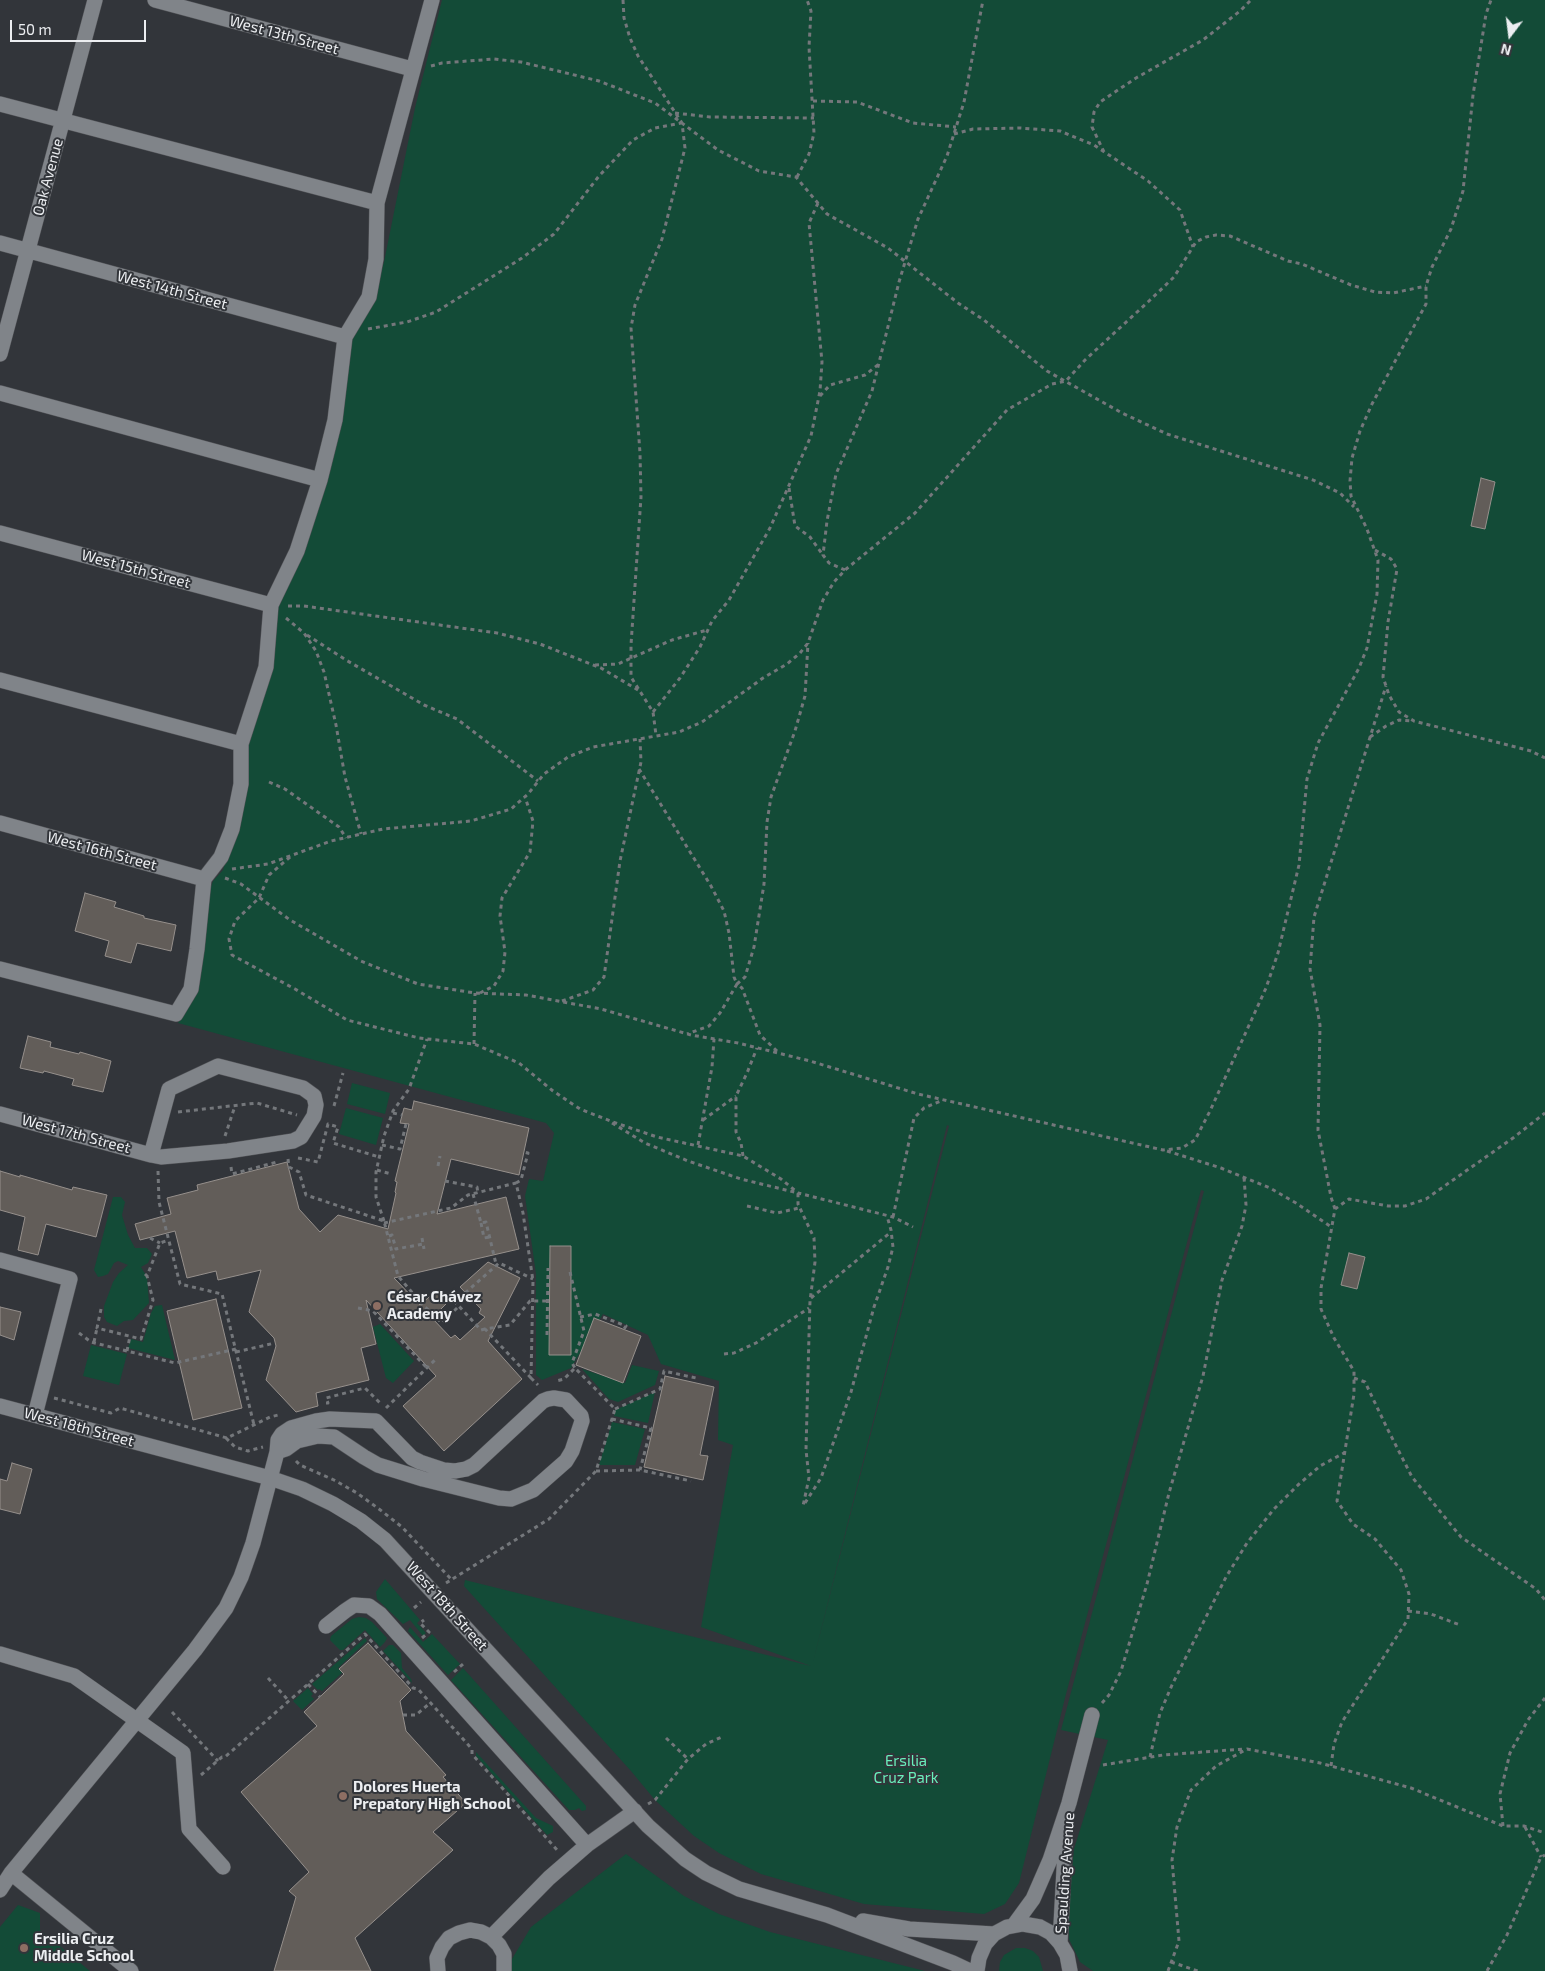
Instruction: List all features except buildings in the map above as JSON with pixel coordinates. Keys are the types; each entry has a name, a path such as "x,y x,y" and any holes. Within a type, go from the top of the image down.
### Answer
{"street":[{"name":"Oak Avenue","path":"0,354 95,0"},
{"name":"West 13th Street","path":"155,0 412,69"},
{"path":"0,969 176,1014 191,989 204,879 221,857 232,829 242,784 241,744 266,667 271,605 297,551 320,480 334,420 345,337 369,296 376,259 377,203 432,0"},
{"path":"0,104 377,203"},
{"name":"West 14th Street","path":"0,243 345,337"},
{"path":"0,392 320,480"},
{"name":"West 15th Street","path":"0,533 271,605"},
{"path":"0,680 241,744"},
{"name":"West 16th Street","path":"0,823 204,879"},
{"path":"218,1066 303,1088 314,1096 316,1105 312,1120 301,1137 293,1141 228,1151 156,1156 169,1089 218,1066"},
{"name":"West 17th Street","path":"0,1114 156,1156"},
{"path":"0,1260 70,1279 35,1415"},
{"path":"0,1890 11,1873 195,1650 226,1608 241,1577 253,1543 270,1478 284,1454 286,1449 297,1441 318,1436 334,1437 378,1465 423,1479 510,1499 533,1490 566,1461 572,1451 582,1421 581,1416 566,1400 548,1399 543,1401 474,1465 455,1471 444,1470 412,1458 379,1423 371,1420 330,1419 291,1428 282,1434 278,1440 284,1454"},
{"name":"West 18th Street","path":"0,1406 270,1478 302,1489 333,1504 385,1540 635,1811 665,1842 685,1859 706,1873 738,1889 827,1915 970,1971"},
{"path":"326,1626 354,1605 369,1606 380,1614 587,1845"},
{"path":"0,1654 74,1676 183,1753 189,1829 223,1867"},
{"name":"Spaulding Avenue","path":"1014,1925 1033,1899 1050,1860 1069,1803 1092,1715"},
{"name":"Spaulding Avenue","path":"1060,1943 1063,1857 1069,1803"},
{"path":"491,1937 549,1878 587,1845 635,1811"},
{"path":"11,1873 131,1971"},
{"name":"West 18th Street","path":"827,1915 909,1929 994,1934"},
{"path":"977,1971 979,1958 985,1944 994,1934 1014,1925 1023,1924 1040,1927 1051,1933 1068,1955 1073,1969"},
{"path":"438,1971 437,1958 449,1938 470,1930 481,1932 491,1937 499,1945 504,1954 504,1971"}],"path":[{"path":"623,0 624,18 630,38 638,56 682,123 685,148 662,239 635,305 631,328 640,453 641,497 631,677 653,712 656,735"},
{"path":"796,177 809,154 814,133 809,47 811,11 807,0"},
{"path":"824,555 827,521 836,474 872,392 905,262 918,219 947,156 954,135 964,102 983,0"},
{"path":"1105,152 1092,127 1094,112 1100,102 1136,78 1203,40 1251,0"},
{"path":"1163,1150 1182,1148 1194,1140 1266,988 1278,953 1298,866 1307,779 1318,743 1359,668 1367,648 1377,594 1378,560 1351,496 1352,458 1360,431 1372,404 1426,304 1426,286 1432,267 1451,229 1463,191 1473,95 1486,14 1491,0"},
{"path":"412,69 422,69 442,63 486,59 521,62 599,81 632,92 655,103 696,136 718,150 759,171 796,177 827,214 888,248 958,303 984,320 1047,371 1122,413 1167,434 1313,480 1340,492 1356,509"},
{"path":"813,101 857,102 913,123 956,126"},
{"path":"675,113 710,117 814,118"},
{"path":"345,337 359,328 370,329 407,322 436,312 506,268 554,234 599,176 633,140 656,128 682,123"},
{"path":"954,135 974,129 1020,128 1060,130 1094,145 1148,181 1180,210 1193,247"},
{"path":"653,712 680,678 700,647 712,621 728,600 770,528 811,436 819,398 822,362 809,223 818,203"},
{"path":"687,1034 709,1026 720,1013 737,984 745,977 754,947 764,884 767,822 771,797 795,731 805,696 808,644 823,600 834,582 845,570 915,513 1007,410 1052,384 1066,381 1085,360 1149,302 1174,276 1196,242 1206,237 1216,235 1230,236 1288,261 1302,264 1351,285 1375,292 1393,293 1426,286"},
{"path":"819,398 830,385 865,375 879,363"},
{"path":"788,488 795,526 810,537 829,563 845,570"},
{"path":"1374,550 1391,559 1397,569 1384,654 1383,677 1389,695 1399,712 1414,721"},
{"path":"271,605 304,606 497,634 540,644 592,665 641,692"},
{"path":"271,605 304,634 346,660 415,700 457,719 538,781"},
{"path":"592,665 618,664 672,640 708,630"},
{"path":"304,634 316,651 324,672 345,777 362,834"},
{"path":"808,644 787,664 702,722 679,732 593,747 568,757 544,774 525,797 511,809 471,820 362,834 268,864 237,870 231,869 222,877 240,884 290,920 361,961 418,984 477,993 526,995 601,1009 687,1034 780,1054 943,1100 1163,1150 1221,1168 1270,1188 1333,1228"},
{"path":"1331,1766 1334,1744 1342,1722 1408,1619 1409,1594 1402,1570 1374,1539 1353,1524 1337,1501 1354,1394 1354,1372 1334,1338 1321,1309 1321,1288 1335,1209 1318,1130 1320,1025 1310,969 1314,917 1386,686"},
{"path":"1369,738 1386,726 1399,720 1414,721 1531,751 1545,758"},
{"path":"560,1001 593,990 604,977 620,861 639,769 640,739"},
{"path":"639,769 706,878 724,911 729,933 734,977 737,984 742,988 745,1001 760,1035 780,1054"},
{"path":"269,782 285,789 339,827 346,838"},
{"path":"477,993 494,986 502,971 505,952 500,916 502,898 530,852 533,821 525,797"},
{"path":"292,855 269,875 259,898 235,921 229,939 232,955 347,1020 427,1039 474,1044 519,1063 553,1091 580,1109 657,1137 743,1156 781,1179 798,1193"},
{"path":"474,1044 477,993"},
{"path":"427,1039 409,1089 388,1121 377,1170 376,1197 398,1276 422,1304 442,1323 459,1306"},
{"path":"698,1145 712,1068 714,1039"},
{"path":"743,1156 741,1143 736,1132 736,1096 757,1048"},
{"path":"333,1108 343,1074"},
{"path":"703,1120 736,1096"},
{"path":"893,1217 914,1118 924,1108 943,1100"},
{"path":"178,1104 175,1113 257,1104 338,1127 333,1143 380,1157"},
{"path":"393,1113 402,1115"},
{"path":"1335,1209 1349,1199 1388,1206 1404,1206 1426,1200 1545,1113"},
{"path":"328,1124 331,1116"},
{"path":"602,1118 645,1143 688,1161 741,1179 893,1217 912,1227"},
{"path":"382,1145 400,1149 406,1124"},
{"path":"288,1159 289,1167 299,1172 306,1195 384,1222 451,1208 468,1195 521,1180 528,1153 524,1152"},
{"path":"156,1156 159,1202 180,1284 222,1294 254,1425"},
{"path":"438,1166 440,1156"},
{"path":"377,1170 391,1174"},
{"path":"1092,1715 1108,1695 1121,1671 1147,1584 1169,1493 1203,1376 1222,1280 1242,1226 1246,1205 1244,1177"},
{"path":"445,1181 477,1187 478,1193"},
{"path":"516,1182 523,1212 533,1279 531,1378"},
{"path":"798,1193 799,1208 814,1238 815,1262 809,1308 806,1450 809,1478 803,1506 821,1478 851,1392 874,1306 888,1267 893,1247 892,1232 887,1216"},
{"path":"473,1194 481,1223 486,1222 496,1265"},
{"path":"747,1206 777,1213 799,1208"},
{"path":"810,1299 892,1232"},
{"path":"389,1236 392,1235 396,1249 423,1244"},
{"path":"150,1238 160,1243 169,1240"},
{"path":"422,1238 424,1249"},
{"path":"97,1328 141,1338 153,1300 146,1275 160,1243"},
{"path":"533,1279 499,1262 455,1302 481,1330 510,1325 530,1301 548,1301"},
{"path":"547,1334 548,1268"},
{"path":"570,1272 584,1331 572,1363 575,1368"},
{"path":"358,1308 373,1311 427,1368"},
{"path":"724,1354 756,1343 809,1308"},
{"path":"94,1342 101,1309"},
{"path":"580,1317 595,1314 626,1326 624,1329"},
{"path":"485,1329 538,1385"},
{"path":"79,1333 94,1342 175,1363 275,1343"},
{"path":"126,1351 130,1336"},
{"path":"385,1409 437,1358"},
{"path":"614,1409 660,1389 664,1371 696,1378"},
{"path":"1354,1378 1365,1382 1412,1477 1461,1537 1536,1589 1545,1600"},
{"path":"612,1419 651,1428 640,1470"},
{"path":"226,1438 235,1447 243,1451 262,1447"},
{"path":"1150,1757 1160,1713 1172,1684 1226,1577 1247,1543 1274,1509 1298,1485 1320,1466 1345,1452"},
{"path":"284,1454 300,1465 310,1469 308,1472"},
{"path":"596,1471 640,1470 690,1481"},
{"path":"1408,1611 1430,1614 1460,1625"},
{"path":"201,1784 201,1775 222,1757 225,1757 365,1634 413,1688 418,1690 472,1749 472,1754 558,1852"},
{"path":"268,1678 289,1701"},
{"path":"308,1684 320,1697"},
{"path":"1503,1826 1500,1794 1510,1753 1528,1720 1545,1698"},
{"path":"403,1715 416,1715 430,1703"},
{"path":"172,1712 218,1760"},
{"path":"635,1811 655,1800 688,1759 706,1744 722,1737"},
{"path":"666,1738 688,1759"},
{"path":"1168,1971 1179,1941 1172,1860 1177,1826 1192,1790 1216,1766 1247,1749"},
{"path":"1103,1765 1150,1757 1247,1749 1331,1766 1411,1788 1503,1826 1524,1826 1545,1833"},
{"path":"1524,1826 1541,1857"},
{"path":"1487,1971 1507,1935 1541,1857 1545,1855"},
{"path":"1171,1962 1198,1971"}],"green space":[{"name":"Ersilia Cruz Park","path":"442,0 1545,0 1545,1971 1093,1971 1080,1962 1069,1939 1068,1908 1074,1849 1108,1740 1061,1730 1204,1191 1201,1190 1066,1694 1019,1883 1005,1904 984,1914 864,1904 761,1874 719,1853 694,1836 655,1800 464,1586 465,1580 811,1666 701,1627 733,1445 718,1440 719,1381 661,1364 648,1335 603,1314 571,1368 542,1380 536,1375 536,1274 525,1196 529,1179 543,1181 554,1133 546,1123 178,1023 195,992 206,901 213,881 223,870 249,777 246,742 274,616 352,335 372,304 384,262 415,108","holes":["947,1125 949,1126 812,1666"]},
{"path":"352,1083 390,1093 385,1114 347,1104"},
{"path":"346,1108 383,1118 376,1145 339,1134"},
{"path":"113,1197 121,1197 125,1202 122,1215 128,1235 135,1248 147,1248 152,1254 148,1263 141,1267 147,1277 149,1303 133,1320 124,1321 117,1326 107,1322 104,1317 104,1306 113,1282 128,1265 118,1261 114,1263 108,1274 98,1277 94,1270"},
{"path":"162,1305 175,1360 128,1348 131,1339 143,1342 151,1313 155,1306"},
{"path":"380,1324 414,1361 393,1383 386,1378 373,1327"},
{"path":"91,1345 127,1354 119,1385 83,1376"},
{"path":"632,1365 659,1371 655,1385 618,1402 609,1399 582,1369 625,1383"},
{"path":"655,1392 648,1423 614,1416 615,1410"},
{"path":"612,1422 645,1429 635,1465 599,1465"},
{"path":"385,1579 420,1620 417,1623 426,1633 423,1636 410,1620 403,1624 377,1599 376,1592"},
{"path":"366,1618 372,1622 387,1638 385,1642 380,1647 365,1630 343,1650 340,1650 330,1640 331,1636 352,1619"},
{"path":"410,1627 423,1642 432,1634 460,1664 448,1675 408,1631"},
{"path":"365,1638 367,1641 338,1668 342,1673 322,1691 312,1684"},
{"path":"389,1645 393,1645 401,1653 402,1668 412,1683 383,1651"},
{"path":"463,1668 586,1806 586,1810 582,1811 579,1808 569,1810 451,1680"},
{"path":"308,1688 313,1694 311,1696 314,1699 302,1710 293,1701"},
{"path":"476,1752 536,1818 553,1826 553,1832 547,1835 476,1756"},
{"path":"626,1854 684,1896 719,1914 770,1932 925,1971 508,1971 512,1959 531,1927"},
{"name":"Ersilia Cruz Middle School","path":"18,1905 40,1913 40,1930 90,1971 0,1971 0,1927"},
{"path":"1016,1948 1025,1948 1033,1951 1039,1957 1043,1971 999,1971 1000,1962 1004,1955"}],"place":[{"name":"César Chávez Academy","path":"377,1306"},
{"name":"Dolores Huerta Prepatory High School","path":"343,1796"},
{"name":"Ersilia Cruz Middle School","path":"24,1948"}]}
